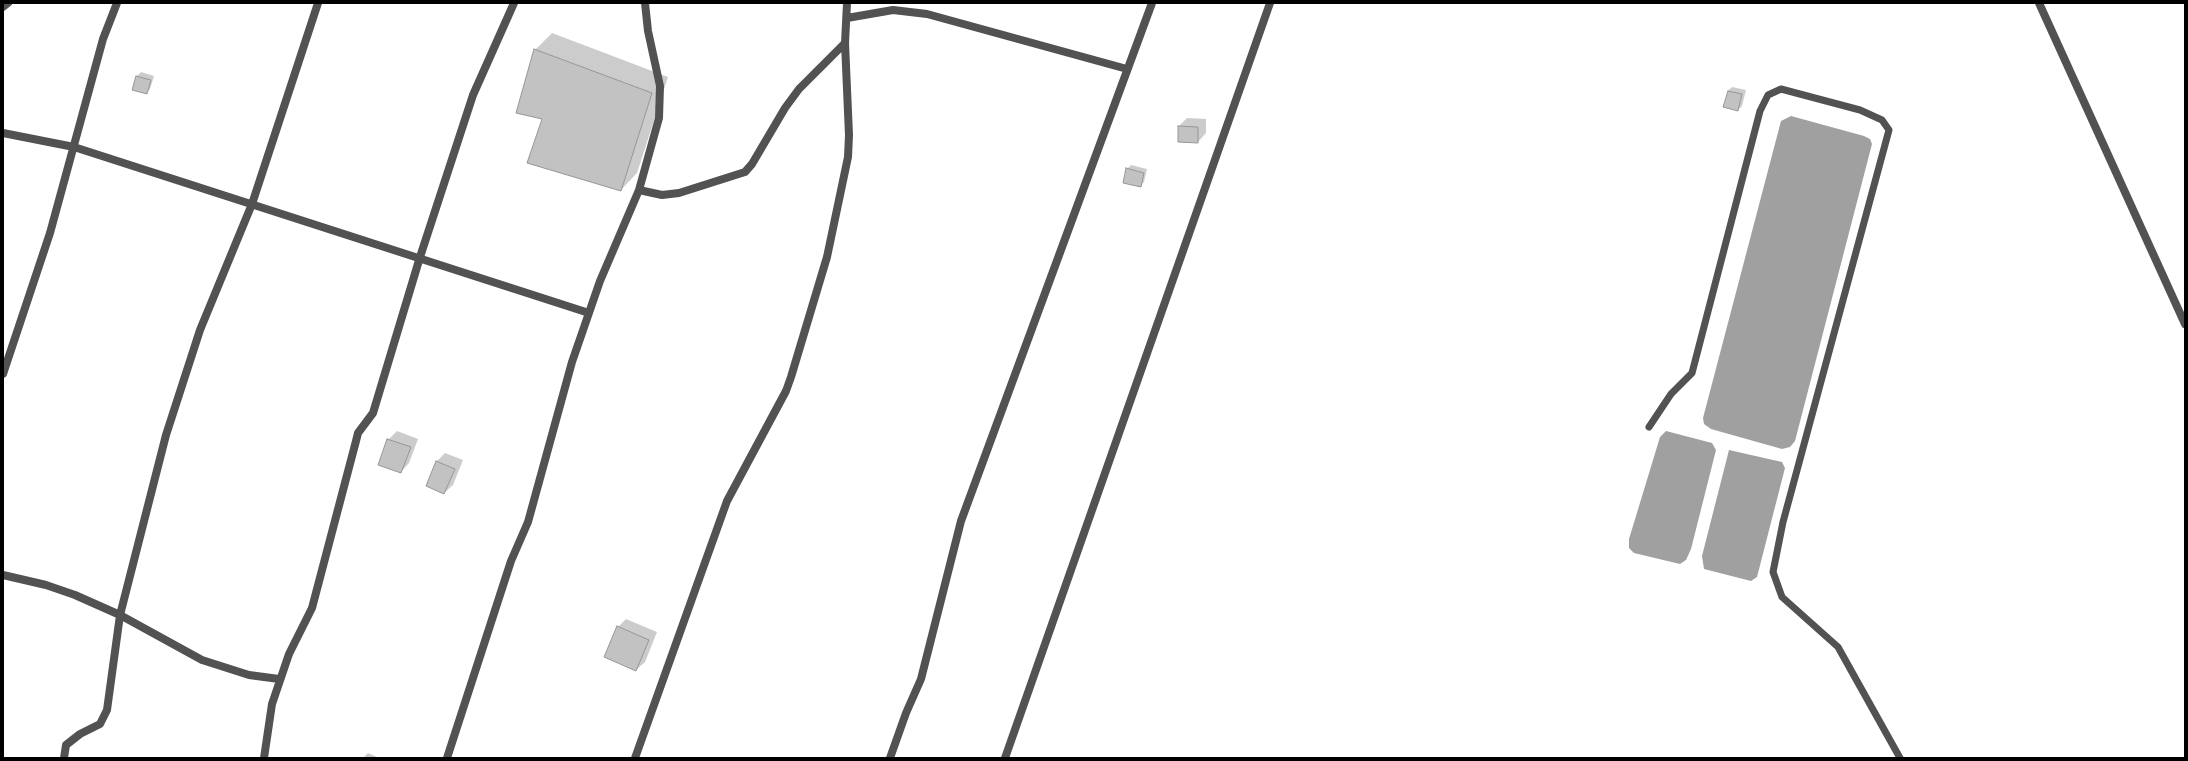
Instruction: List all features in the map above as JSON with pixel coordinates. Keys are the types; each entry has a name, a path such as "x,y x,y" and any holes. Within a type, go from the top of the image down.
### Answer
{"street":[{"path":"3,7 8,3"},
{"path":"3,374 50,233 104,40 117,3"},
{"path":"64,758 66,745 80,734 100,724 107,710 120,615 166,435 200,330 252,204 318,3"},
{"path":"264,758 268,725 280,679 312,608 358,433 373,413 420,257 474,95 514,3"},
{"path":"447,758 511,561 528,522 572,362 589,313 639,190 659,118 660,86 648,31 645,3"},
{"path":"635,758 727,501 786,391 827,257 848,157 845,42 847,3"},
{"path":"890,758 906,713 921,680 961,521 1152,3"},
{"path":"1005,758 1270,3"},
{"path":"2038,3 2185,324"},
{"path":"847,18 893,10 927,14 1127,69"},
{"path":"639,190 662,195 679,193 744,172 752,164 784,108 799,89 845,42"},
{"path":"3,133 74,147 420,257 589,313"},
{"path":"3,575 68,593 120,615 202,660 249,675 280,679"}],"lane":[{"path":"1649,427 1671,394 1692,373 1760,111 1768,95 1781,89 1860,110 1882,120 1889,130 1783,522 1773,572 1782,597 1838,647 1900,758"}],"shaded area":[{"path":"1791,116 1864,136 1870,139 1872,144 1795,441 1790,447 1782,449 1711,429 1704,424 1703,418 1781,121"},
{"path":"1666,431 1712,443 1716,450 1691,549 1686,560 1680,564 1634,553 1629,548 1629,539 1660,437"},
{"path":"1729,450 1782,462 1785,468 1757,577 1751,581 1704,569 1702,556"}],"building":[{"path":"534,49 652,93 621,191 527,163 542,119 516,113"},
{"path":"136,76 151,80 147,94 132,90"},
{"path":"1728,91 1742,94 1738,111 1723,107"},
{"path":"1178,126 1198,127 1198,143 1178,142"},
{"path":"1126,168 1144,173 1141,187 1123,183"},
{"path":"387,439 411,447 401,473 378,465"},
{"path":"436,461 455,469 444,494 426,486"},
{"path":"617,626 649,640 636,671 604,657"}]}
